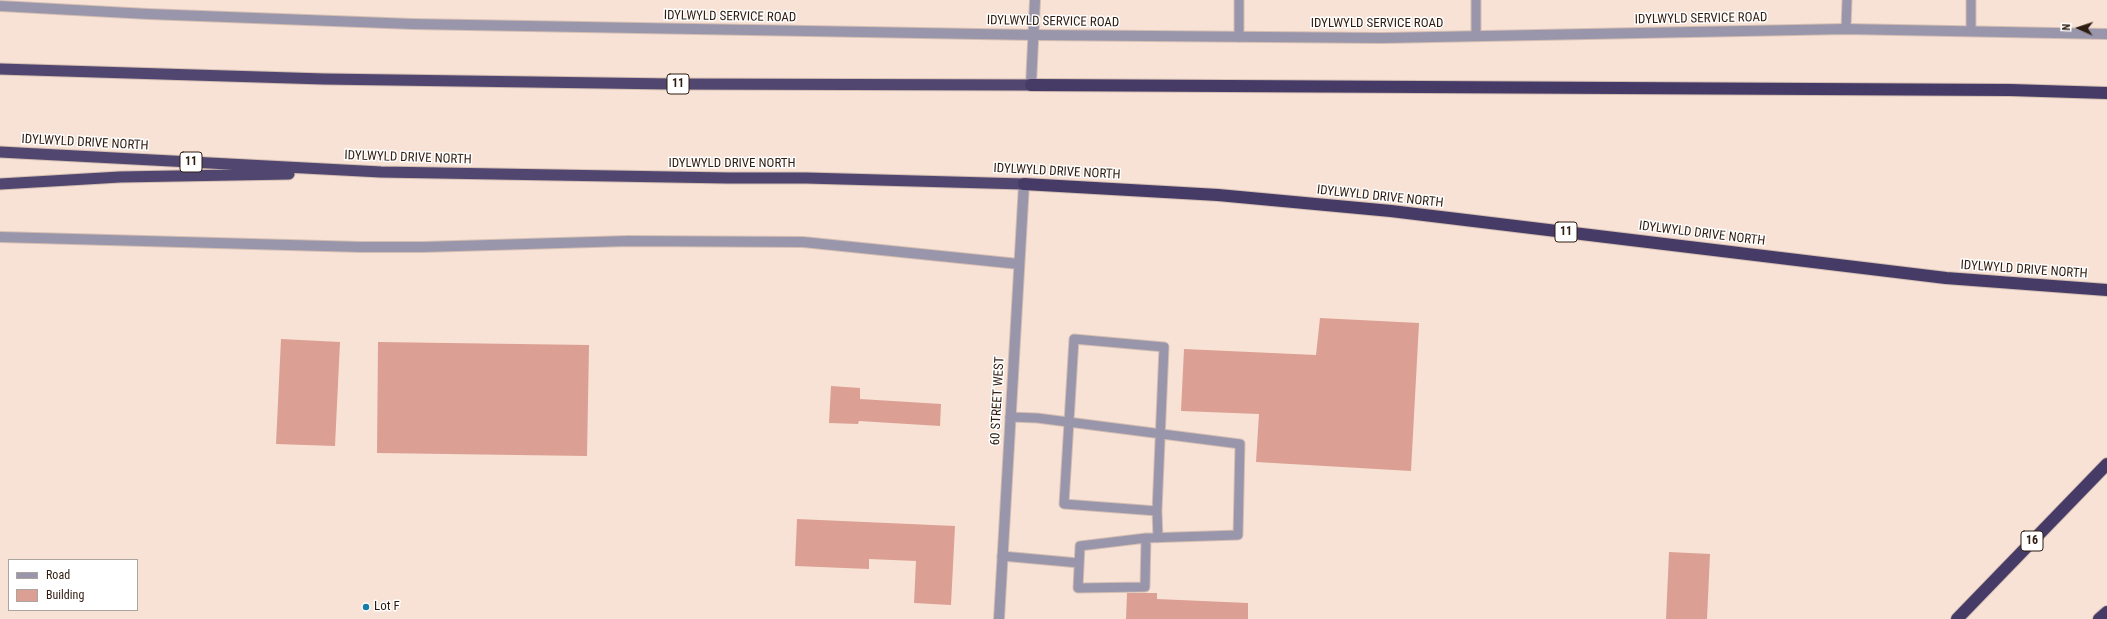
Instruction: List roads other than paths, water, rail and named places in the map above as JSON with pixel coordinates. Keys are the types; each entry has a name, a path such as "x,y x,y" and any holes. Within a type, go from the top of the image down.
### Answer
{"highway":[{"name":"11","path":"0,69 332,79 655,84 2010,90 2107,93"},
{"name":"IDYLWYLD DRIVE NORTH","path":"0,152 381,172 806,178 1024,184 1218,195 1391,211 1946,278 2107,290"},
{"path":"0,184 120,177 381,172"},
{"name":"16","path":"1957,619 2107,464"},
{"path":"2099,619 2107,612"}],"street":[{"path":"1031,85 1035,0"},
{"name":"IDYLWYLD SERVICE ROAD","path":"0,6 148,14 413,24 1034,35 1382,38 1846,29 1971,30 2107,34"},
{"name":"60 STREET WEST","path":"999,619 1024,184"},
{"path":"0,237 361,247 430,247 636,241 803,242 1019,264"}],"lane":[{"path":"1238,37 1239,0"},
{"path":"1476,0 1476,36"},
{"path":"1846,29 1847,0"},
{"path":"1971,0 1971,30"},
{"path":"1157,511 1064,504 1074,339 1164,347 1157,511 1158,538"},
{"path":"1010,417 1069,422 1240,444 1238,535 1146,538 1080,546 1078,588 1145,587 1146,538"},
{"path":"1002,556 1079,563"}],"place":[{"name":"Lot F","path":"366,607"}]}
